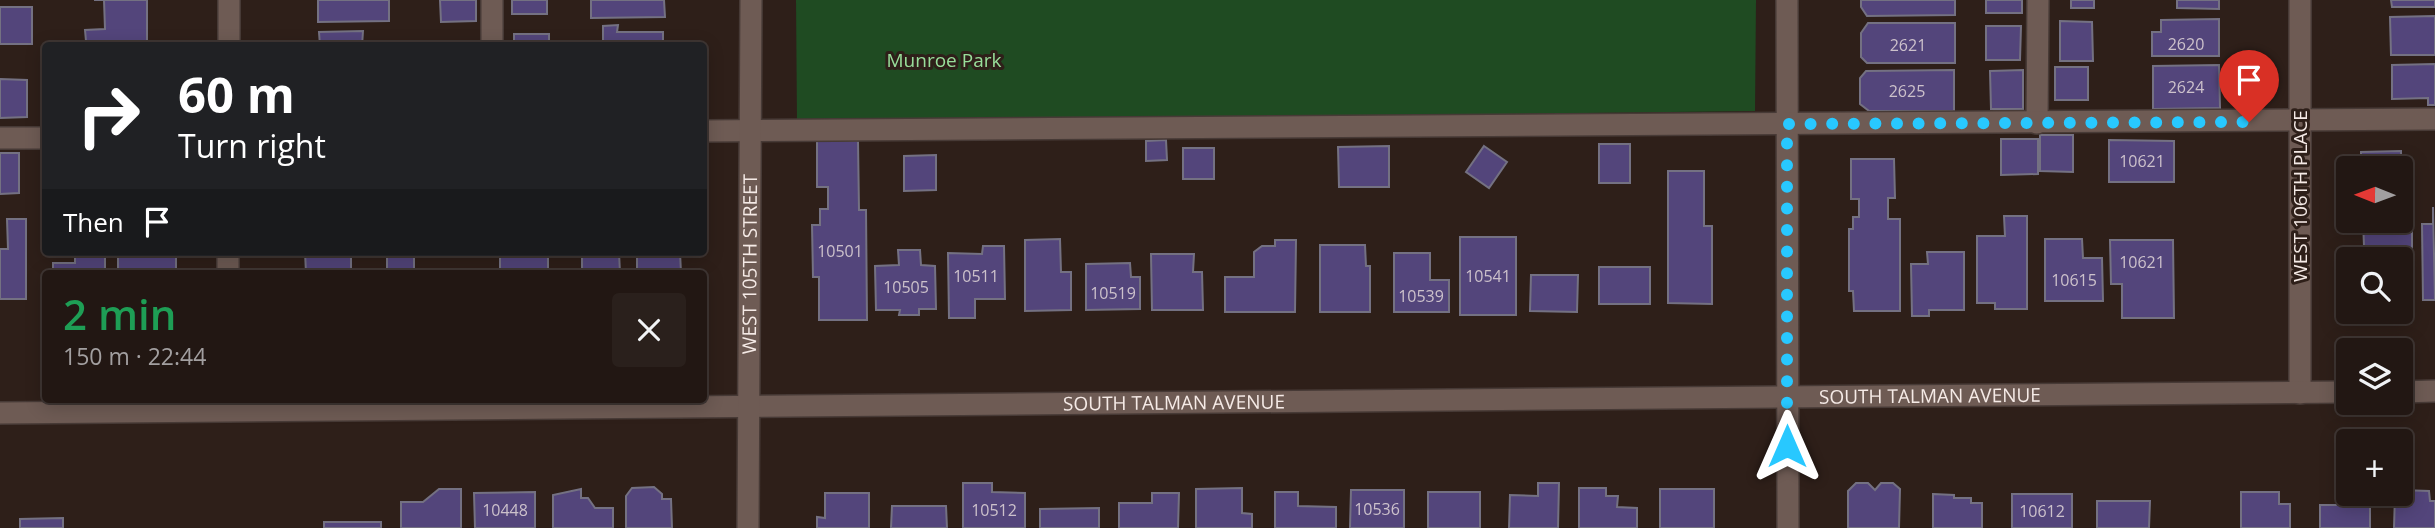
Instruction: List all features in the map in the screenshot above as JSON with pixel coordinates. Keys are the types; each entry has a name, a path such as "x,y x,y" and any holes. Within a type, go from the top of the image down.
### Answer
{"street":[{"path":"229,0 229,42"},
{"path":"492,0 492,42"},
{"name":"WEST 105TH STREET","path":"748,528 751,0"},
{"path":"1787,0 1788,528"},
{"path":"2037,123 2038,0"},
{"name":"WEST 106TH PLACE","path":"2300,0 2300,393"},
{"path":"707,131 2435,119"},
{"path":"0,138 42,138"},
{"path":"2413,392 2435,391"},
{"name":"SOUTH TALMAN AVENUE","path":"0,413 228,405 749,406 2336,392"}],"green space":[{"name":"Munroe Park","path":"796,0 1756,0 1755,111 797,122"}],"building":[{"path":"104,0 147,0 147,41 86,41 85,30 105,29"},
{"path":"318,0 389,0 389,21 318,22"},
{"path":"440,0 476,0 476,21 441,22"},
{"path":"512,0 547,0 547,14 512,14"},
{"path":"591,0 664,0 665,17 591,18"},
{"path":"1861,0 1955,0 1955,15 1867,16 1861,7"},
{"path":"1986,0 2022,0 2022,13 1986,13"},
{"path":"2071,0 2094,0 2094,8 2071,8"},
{"path":"2177,0 2219,0 2219,9 2177,8"},
{"path":"2391,0 2435,0 2435,7 2392,7"},
{"path":"0,7 32,7 32,44 0,44"},
{"path":"2435,16 2435,55 2391,55 2390,17"},
{"path":"2219,19 2219,56 2152,56 2152,32 2161,32 2161,20"},
{"path":"2060,21 2092,22 2093,61 2060,61"},
{"path":"1868,23 1955,23 1955,63 1867,63 1861,57 1861,33"},
{"path":"618,25 617,32 663,32 663,42 603,42 603,26"},
{"path":"1986,26 2021,26 2020,60 1986,60"},
{"path":"363,31 362,42 320,42 319,32"},
{"path":"514,34 549,34 549,42 514,42"},
{"path":"2435,64 2435,105 2428,105 2428,98 2392,99 2392,65"},
{"path":"2219,65 2220,108 2153,109 2153,66"},
{"path":"2055,67 2088,67 2088,100 2055,100"},
{"path":"1954,70 1954,111 1869,111 1860,104 1860,78 1866,71"},
{"path":"2023,70 2023,109 1991,109 1990,71"},
{"path":"0,79 27,80 27,117 0,118"},
{"path":"2040,135 2073,135 2073,172 2040,171"},
{"path":"2001,139 2038,139 2038,174 2001,175"},
{"path":"1166,140 1167,160 1146,161 1146,141"},
{"path":"2109,140 2174,141 2174,182 2109,182"},
{"path":"817,141 858,141 859,210 866,210 867,320 819,320 819,277 813,277 812,225 820,225 820,209 828,209 828,187 817,187"},
{"path":"1599,144 1630,144 1630,183 1599,183"},
{"path":"1389,146 1389,187 1339,187 1338,147"},
{"path":"1484,146 1507,162 1489,188 1466,172"},
{"path":"1183,148 1214,148 1214,179 1183,179"},
{"path":"2401,151 2401,156 2361,156 2361,152"},
{"path":"0,153 19,153 19,193 0,194"},
{"path":"936,155 936,190 904,191 904,156"},
{"path":"1851,159 1894,159 1895,198 1888,198 1888,219 1900,219 1900,311 1854,311 1853,291 1849,291 1849,229 1853,229 1853,217 1859,217 1859,199 1851,199"},
{"path":"1668,171 1704,171 1704,226 1712,226 1712,304 1668,303"},
{"path":"2433,207 2435,300 2423,300 2422,224 2433,224"},
{"path":"2004,216 2027,216 2027,309 1995,309 1995,303 1977,303 1977,236 2005,236"},
{"path":"7,219 26,219 26,299 0,299 0,249 8,249"},
{"path":"2364,233 2412,233 2412,247 2356,247 2364,246"},
{"path":"1460,237 1516,237 1516,315 1460,315"},
{"path":"1060,239 1061,272 1071,272 1071,310 1025,311 1025,240"},
{"path":"2045,239 2082,239 2083,258 2102,258 2103,301 2045,301"},
{"path":"1275,240 1296,240 1295,312 1225,312 1225,277 1254,277 1254,252 1262,246 1275,246"},
{"path":"2110,240 2173,240 2174,318 2122,318 2122,284 2111,284"},
{"path":"1320,245 1365,245 1366,266 1370,266 1370,312 1320,312"},
{"path":"983,246 1004,246 1005,299 975,299 975,318 949,318 948,253 982,254"},
{"path":"898,250 920,250 921,265 935,266 936,309 919,309 919,315 899,315 900,310 876,310 875,266 899,265"},
{"path":"1927,252 1964,252 1964,310 1929,310 1929,316 1912,316 1911,264 1928,264"},
{"path":"1394,253 1430,253 1430,280 1449,280 1449,312 1394,312"},
{"path":"1151,254 1194,254 1193,272 1202,272 1203,310 1152,310"},
{"path":"75,256 105,256 105,270 53,270 53,263 75,263"},
{"path":"118,256 176,256 176,270 118,270"},
{"path":"305,256 351,256 351,270 306,270"},
{"path":"387,256 414,256 414,270 387,270"},
{"path":"500,256 548,256 548,270 500,270"},
{"path":"582,256 619,256 620,270 582,270"},
{"path":"637,256 680,256 681,270 637,270"},
{"path":"1130,263 1131,277 1140,277 1140,309 1086,310 1086,264"},
{"path":"1599,267 1650,267 1650,304 1599,304"},
{"path":"1531,275 1578,275 1577,312 1530,311"},
{"path":"963,483 992,483 992,492 1025,493 1025,528 963,528"},
{"path":"1538,483 1559,483 1558,528 1509,528 1510,495 1538,496"},
{"path":"1856,483 1868,483 1875,490 1881,483 1893,483 1900,489 1899,528 1848,528 1848,491"},
{"path":"654,487 662,494 662,499 671,499 672,528 626,528 626,496 632,488"},
{"path":"1242,488 1242,513 1252,514 1252,528 1196,528 1196,489"},
{"path":"1579,488 1606,488 1606,496 1618,496 1617,507 1637,508 1637,528 1579,528"},
{"path":"439,489 461,489 461,528 401,528 401,502 423,502"},
{"path":"581,489 581,498 588,498 595,508 613,508 613,528 553,528 553,495"},
{"path":"1660,489 1714,489 1714,528 1660,528"},
{"path":"1351,490 1404,490 1404,528 1350,528"},
{"path":"2413,490 2429,491 2430,501 2435,501 2435,528 2394,528 2395,506 2413,506"},
{"path":"535,492 535,528 475,528 474,493"},
{"path":"1275,492 1298,492 1298,506 1336,507 1336,528 1275,528"},
{"path":"1428,492 1480,492 1480,528 1428,528"},
{"path":"2241,492 2279,492 2279,504 2290,504 2290,528 2241,528"},
{"path":"825,493 869,493 869,528 817,528 817,517 825,518"},
{"path":"1152,493 1179,493 1178,528 1119,528 1119,503 1152,503"},
{"path":"1933,494 1971,498 1971,503 1982,503 1982,528 1933,528"},
{"path":"2012,494 2072,494 2072,528 2012,528"},
{"path":"2097,501 2150,501 2149,528 2097,528"},
{"path":"2320,505 2370,506 2370,528 2320,528"},
{"path":"892,506 946,506 947,528 891,528"},
{"path":"1099,508 1099,528 1040,528 1040,509"},
{"path":"63,518 63,528 20,528 20,519"},
{"path":"324,522 381,522 381,528 324,528"}],"route":[{"path":"1787,446 1787,124 2249,122"}]}
